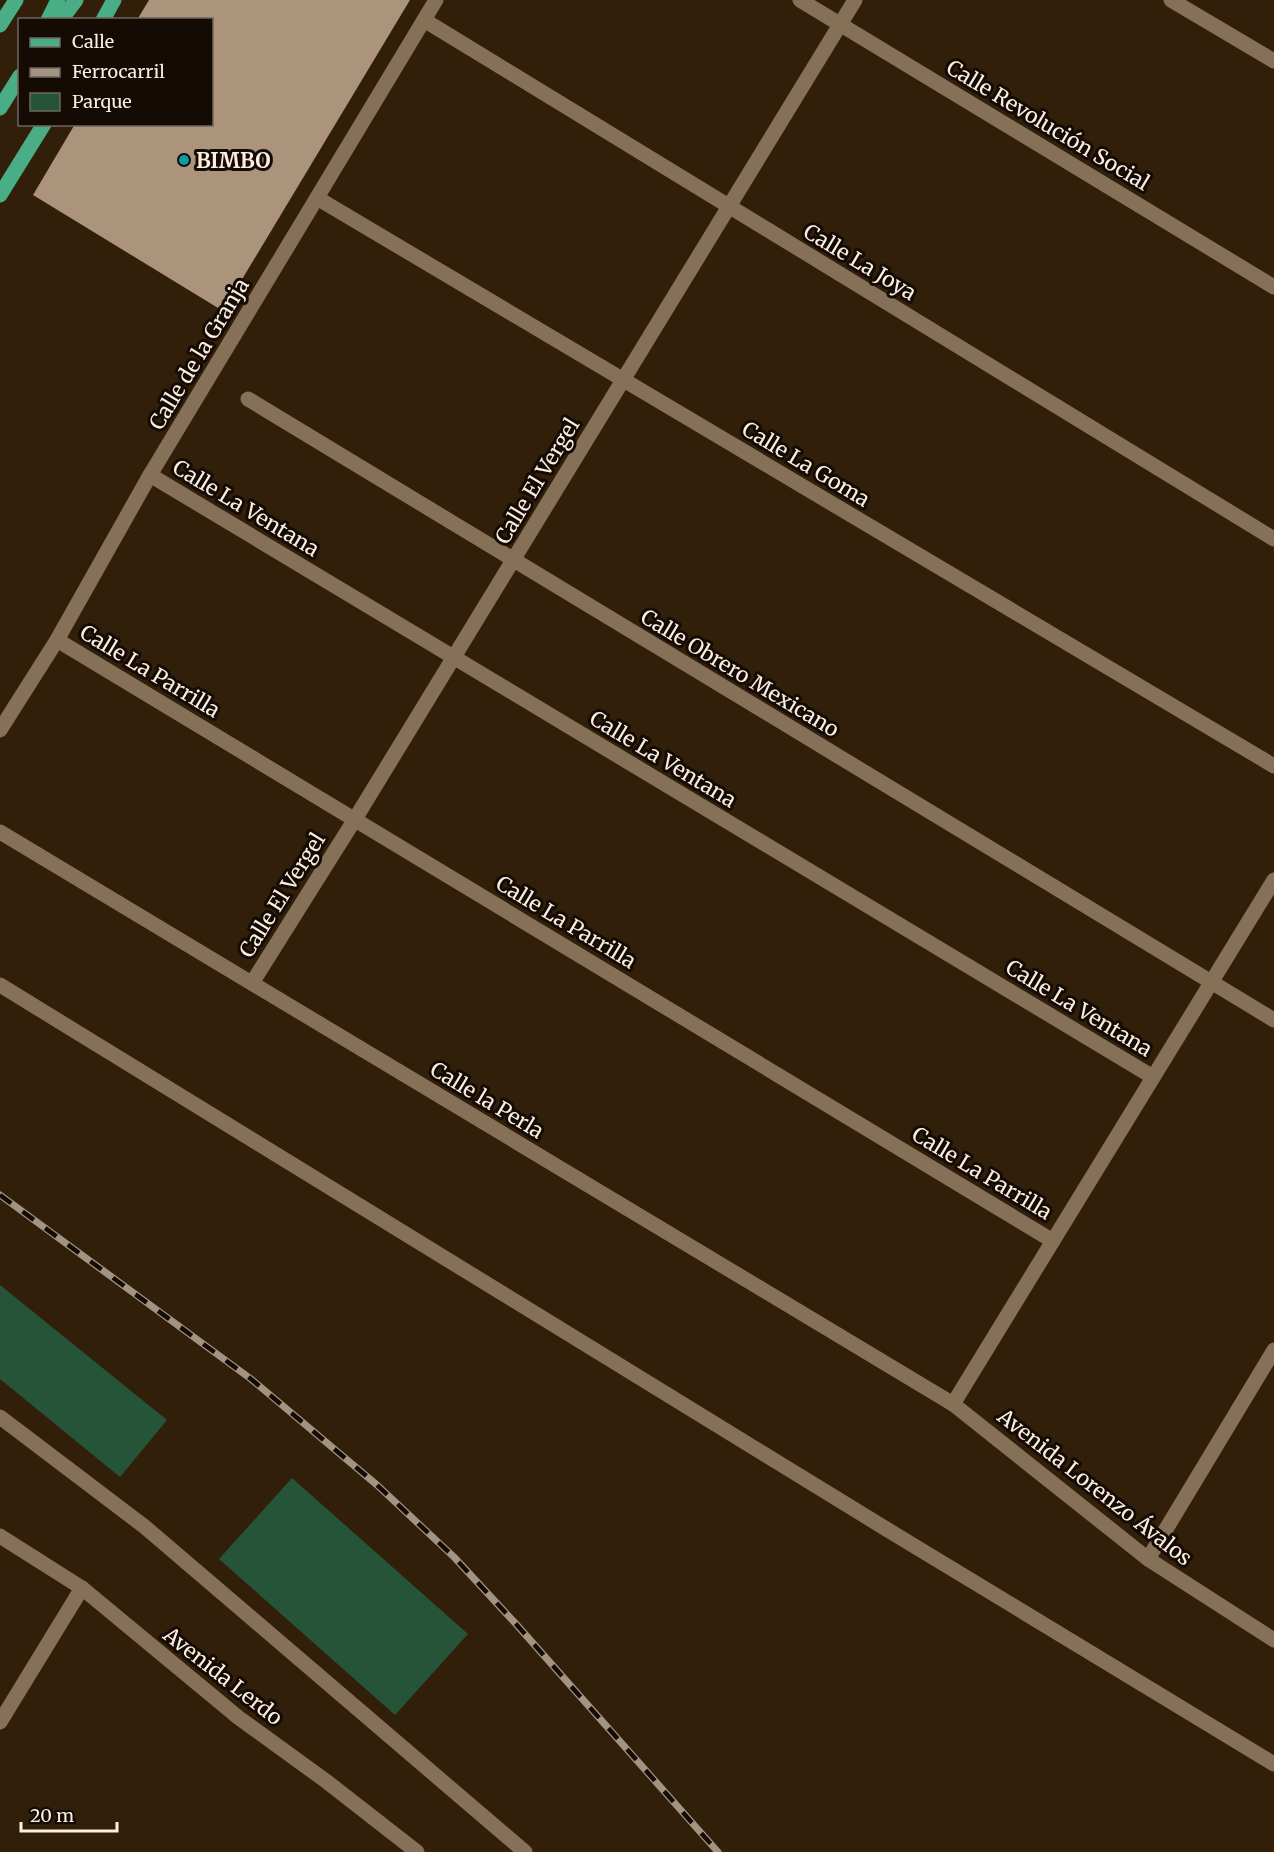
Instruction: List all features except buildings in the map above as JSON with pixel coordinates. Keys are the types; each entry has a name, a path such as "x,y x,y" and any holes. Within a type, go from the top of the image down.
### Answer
{"main road":[{"path":"0,25 16,0"},
{"path":"49,18 58,0"},
{"path":"62,18 76,0"},
{"path":"105,18 114,0"},
{"path":"0,108 18,79"},
{"path":"0,195 43,126"}],"street":[{"name":"Calle de la Granja","path":"0,730 57,640 150,476 436,0"},
{"name":"Calle Revolución Social","path":"800,0 1274,287"},
{"name":"Calle El Vergel","path":"252,984 454,658 855,0"},
{"path":"1172,0 1274,61"},
{"name":"Calle La Joya","path":"424,20 1274,539"},
{"name":"Calle La Goma","path":"317,198 1274,766"},
{"name":"Calle Obrero Mexicano","path":"248,399 1274,1020"},
{"name":"Calle La Ventana","path":"150,476 1153,1077"},
{"name":"Calle La Parrilla","path":"57,640 1053,1241"},
{"name":"Calle la Perla","path":"0,832 953,1404"},
{"path":"953,1404 1274,880"},
{"path":"0,985 1274,1764"},
{"path":"1148,1559 1274,1350"},
{"name":"Avenida Lorenzo Ávalos","path":"953,1404 1148,1559 1274,1640"},
{"path":"0,1418 145,1527 525,1852"},
{"name":"Avenida Lerdo","path":"0,1536 82,1588 239,1718 326,1781 417,1852"},
{"path":"0,1722 82,1588"}],"green space":[{"path":"0,1285 167,1420 120,1477 0,1379"},
{"path":"292,1478 468,1634 395,1715 219,1559"}],"railway":[{"path":"0,1195 251,1379 377,1485 454,1557 718,1852"}],"place":[{"name":"BIMBO","path":"184,160"}]}
